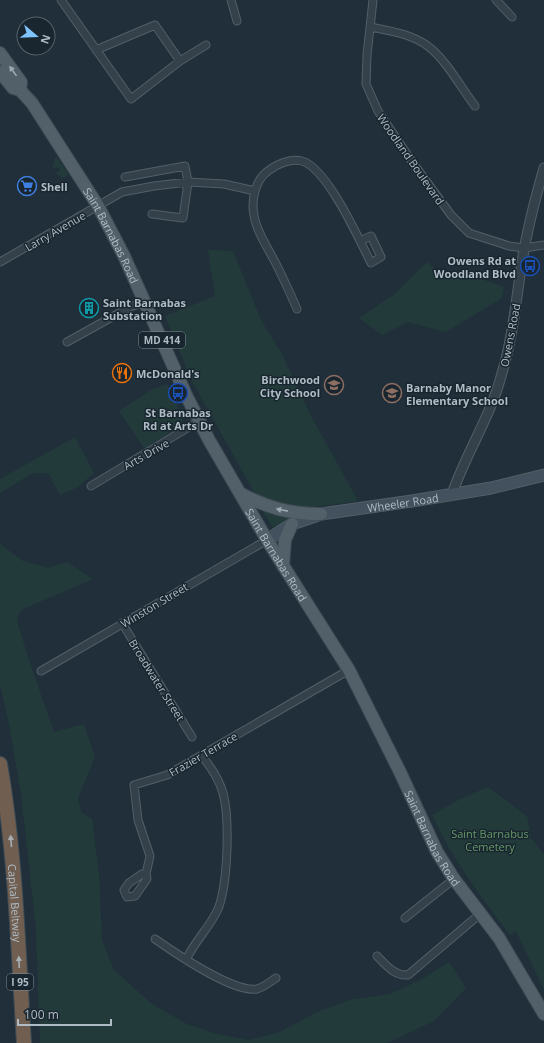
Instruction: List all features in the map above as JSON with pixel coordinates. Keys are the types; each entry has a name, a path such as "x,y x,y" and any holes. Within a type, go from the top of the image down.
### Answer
{"highway":[{"name":"Capital Beltway","path":"0,764 10,833 14,876 24,1043"}],"main road":[{"name":"Saint Barnabas Road","path":"0,53 21,82 20,90"},
{"name":"Saint Barnabas Road","path":"0,72 13,88 20,90 62,148 98,206 145,302 199,421 267,540 349,670 400,772 419,816 454,879 520,972 544,1014"},
{"name":"Wheeler Road","path":"267,540 292,524 321,514 383,506 491,488 544,475"},
{"path":"240,493 263,506 297,512 321,514"},
{"path":"283,566 285,540 292,524"}],"street":[{"path":"61,0 131,99 180,61 206,45"},
{"path":"231,0 237,21"},
{"name":"Woodland Boulevard","path":"373,0 366,84 378,111 409,156 451,214 466,230 476,237 524,248 544,244"},
{"path":"496,0 512,17"},
{"path":"96,50 125,36 155,25 180,61"},
{"path":"370,27 398,33 427,46 439,58 475,106"},
{"path":"297,309 254,217 255,191 260,179 272,169 289,161 301,161 306,163 321,175 330,188 371,263 381,257 371,236 360,241"},
{"path":"125,177 185,166 188,182 183,218 152,214"},
{"name":"Owens Road","path":"452,494 493,401 502,376 508,353 524,248 532,210 544,168"},
{"name":"Larry Avenue","path":"0,262 98,206 114,195 132,190 188,182 219,184 255,191"},
{"path":"66,342 130,307 145,302"},
{"name":"Arts Drive","path":"92,486 199,421"},
{"name":"Winston Street","path":"41,671 267,540"},
{"name":"Broadwater Street","path":"122,623 192,737"},
{"name":"Frazier Terrace","path":"146,874 150,856 138,820 134,785 167,775 349,670"},
{"path":"187,958 217,911 225,882 225,801 218,780 202,756"},
{"path":"405,918 454,879"},
{"path":"377,956 394,973 402,976 408,975 480,914"},
{"path":"155,939 220,980 238,987 258,988 276,978"}],"green space":[{"path":"55,157 57,157 68,174 66,177 61,178 56,173 60,170 59,167 52,169"},
{"path":"208,250 233,251 261,320 281,352 310,414 358,501 332,505 305,507 292,506 266,499 254,492 192,381 165,316 215,296"},
{"path":"427,262 442,274 462,272 504,287 502,298 446,332 408,322 382,335 359,318 396,293"},
{"path":"167,384 183,418 179,427 144,448 119,411 151,390"},
{"path":"75,437 94,473 78,487 60,495 48,473 33,473 0,493 0,479"},
{"path":"263,509 298,516 274,529 264,514"},
{"path":"0,544 23,561 48,568 67,562 93,579 21,610 17,621 54,732 84,724 95,757 78,798 81,812 92,819 99,874 102,940 114,970 152,1004 187,1024 217,1034 249,1040 280,1032 315,1013 349,1000 390,994 422,979 449,962 466,988 434,1021 387,1043 40,1043 36,929 21,794 9,724 0,685"},
{"name":"Saint Barnabus Cemetery","path":"488,787 527,816 531,838 544,854 544,990 516,931 510,935 477,892 449,848 432,815 460,799"}],"place":[{"name":"Shell","path":"27,186"},
{"name":"Owens Rd at Woodland Blvd","path":"530,266"},
{"name":"Saint Barnabas Substation","path":"89,308"},
{"name":"McDonald's","path":"122,373"},
{"name":"Birchwood City School","path":"334,385"},
{"name":"St Barnabas Rd at Arts Dr","path":"178,393"},
{"name":"Barnaby Manor Elementary School","path":"392,393"}]}
